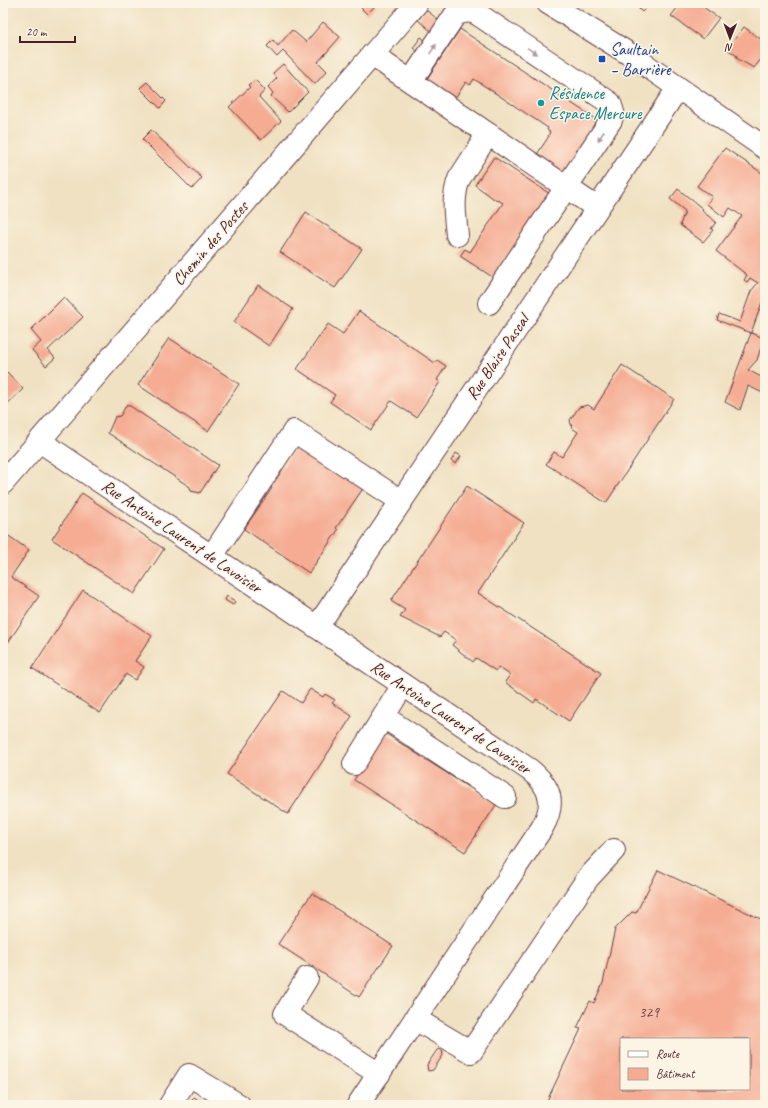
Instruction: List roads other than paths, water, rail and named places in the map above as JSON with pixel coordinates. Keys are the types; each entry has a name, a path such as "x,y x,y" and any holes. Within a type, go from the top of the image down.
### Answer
{"street":[{"name":"Chemin des Postes","path":"3,483 40,442 417,3"},
{"path":"548,3 634,57 765,148"},
{"path":"570,3 634,57"},
{"path":"411,81 455,15 465,11 471,11 610,103 613,112 611,120 489,303"},
{"path":"372,54 597,208"},
{"name":"Rue Blaise Pascal","path":"317,627 678,88"},
{"path":"457,235 454,201 456,188 459,179 488,134"},
{"path":"212,556 294,431 401,501"},
{"name":"Rue Antoine Laurent de Lavoisier","path":"40,442 530,770 546,787 550,803 548,815 542,828 358,1105"},
{"path":"354,764 403,685"},
{"path":"384,717 505,797"},
{"path":"415,1020 471,1052 588,878 614,850"},
{"path":"307,978 285,1014 378,1074"},
{"path":"170,1105 189,1075 239,1105"}],"place":[{"name":"Saultain – Barrière","path":"602,59"},
{"name":"Résidence Espace Mercure","path":"541,103"}]}
